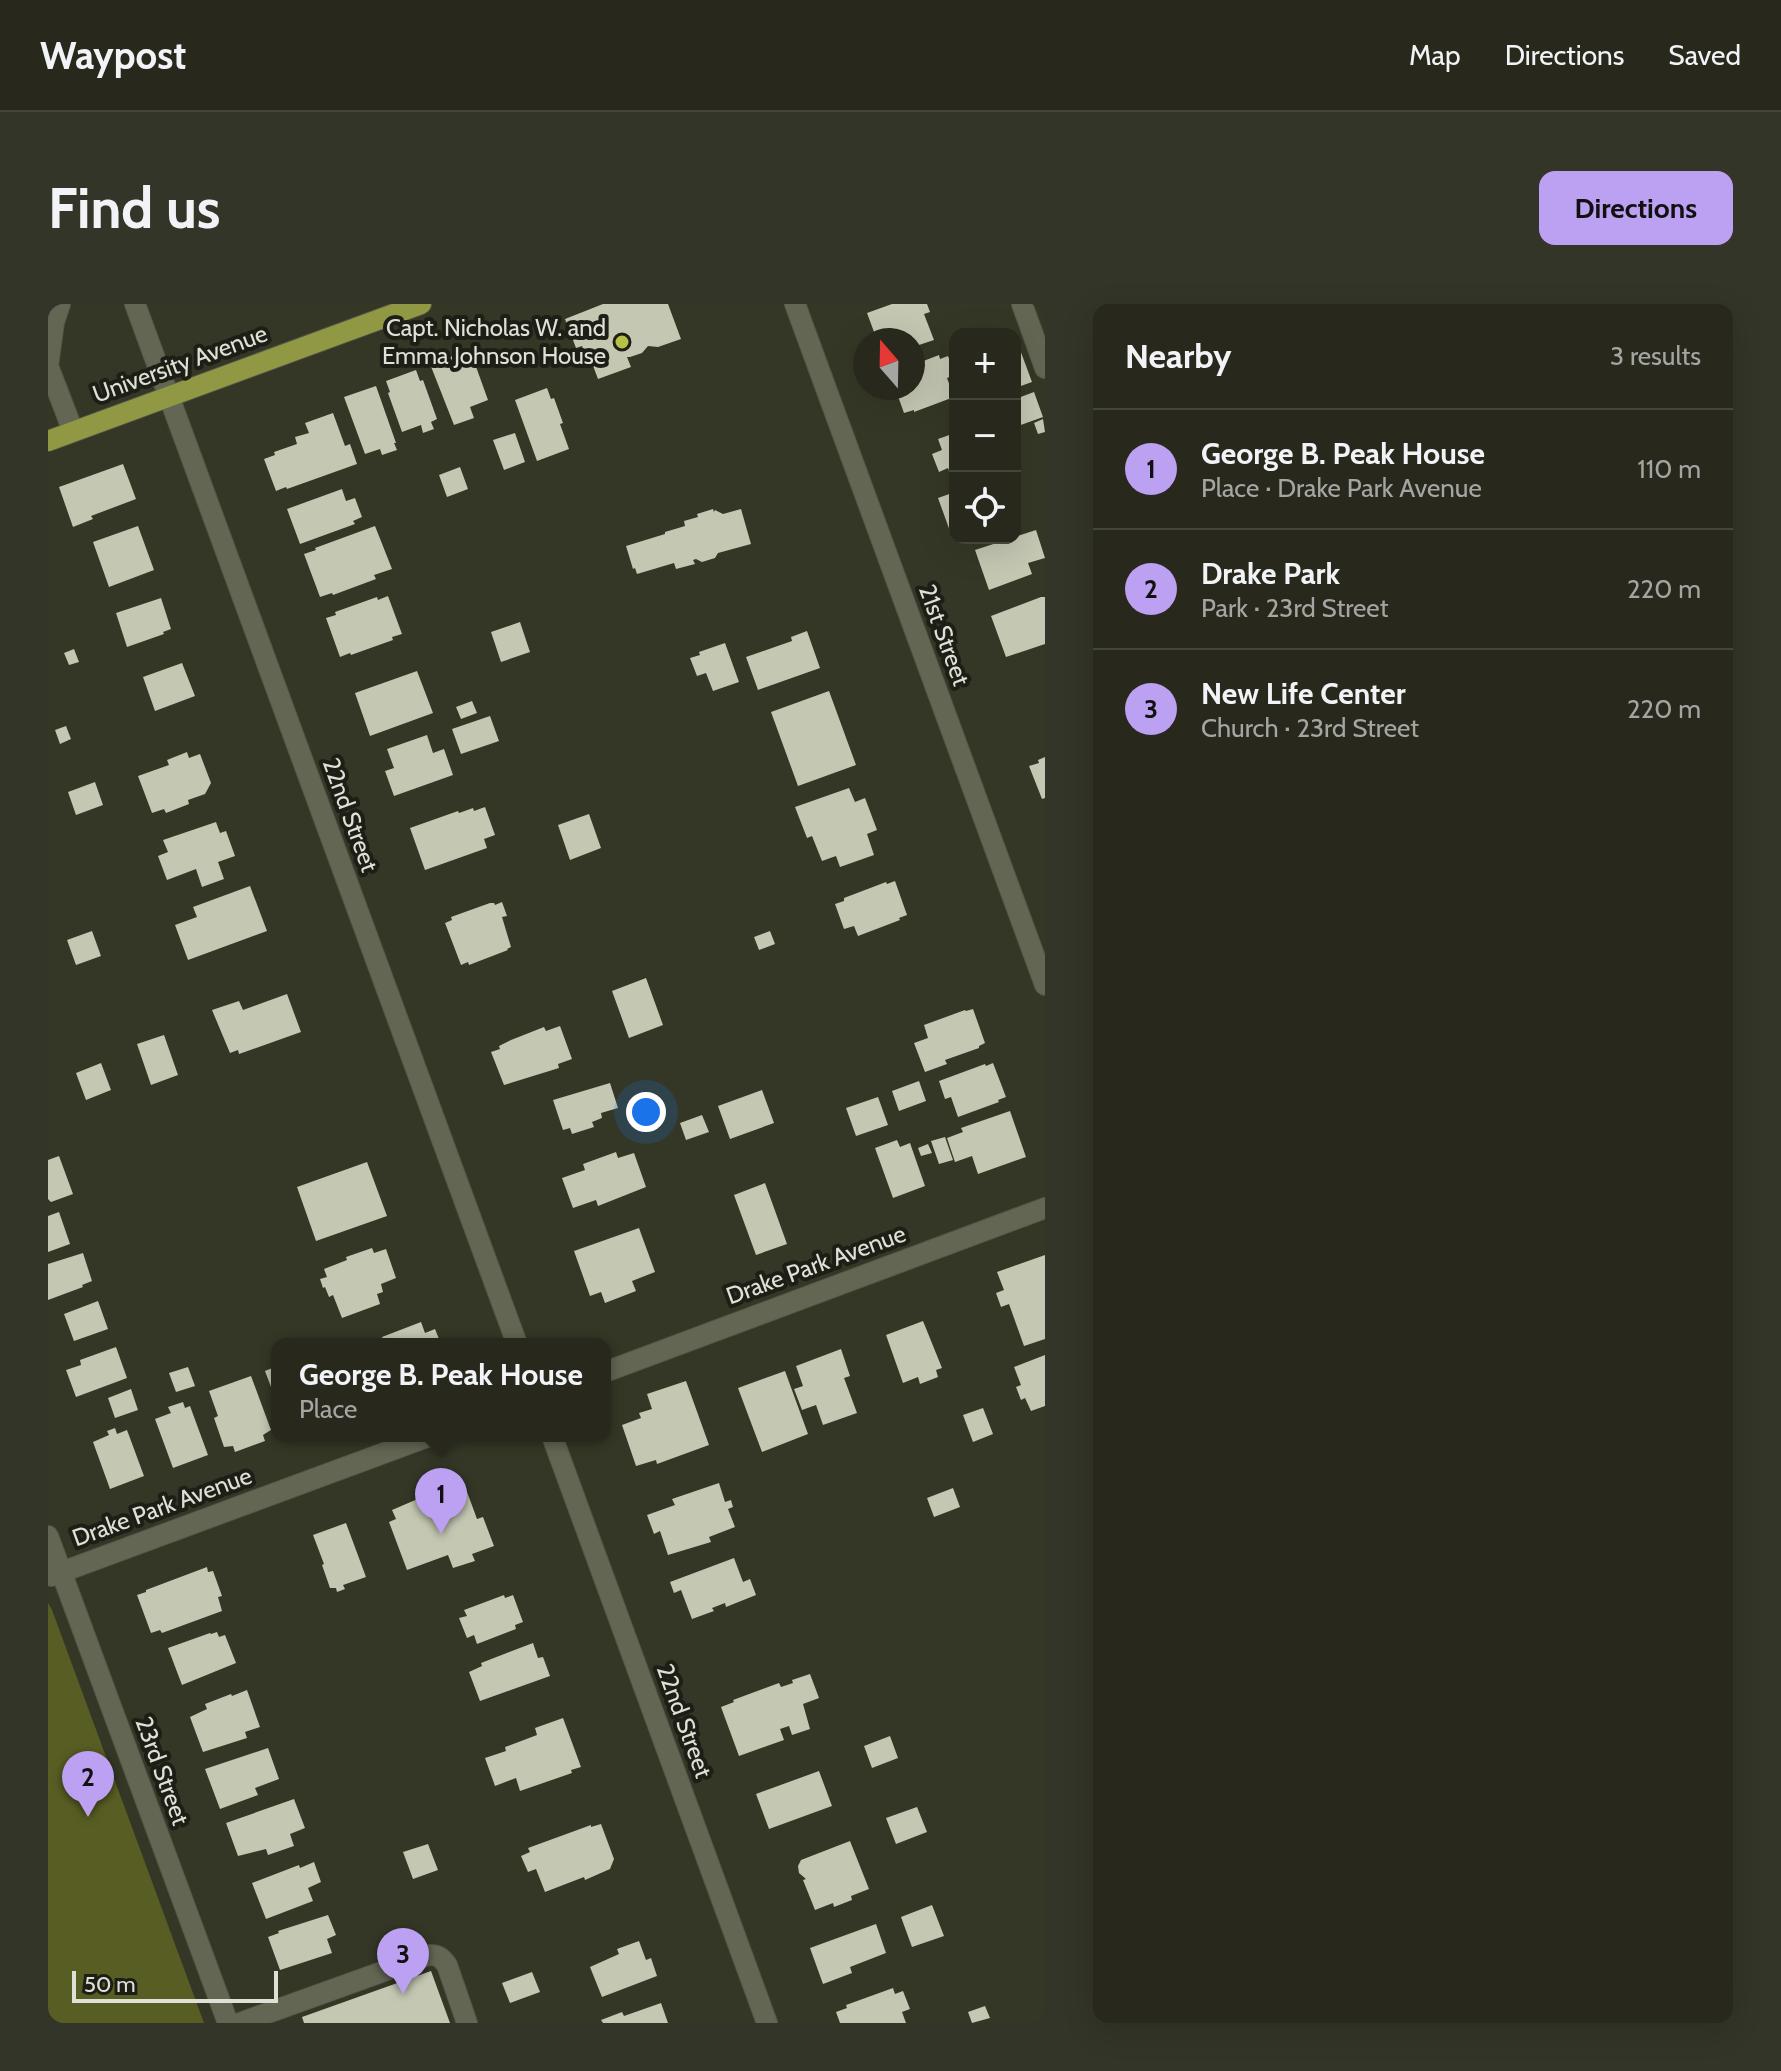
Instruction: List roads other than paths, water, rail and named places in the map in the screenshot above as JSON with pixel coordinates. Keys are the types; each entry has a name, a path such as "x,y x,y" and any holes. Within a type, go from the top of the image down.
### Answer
{"main road":[{"name":"University Avenue","path":"48,441 397,308 421,304"}],"street":[{"path":"60,304 54,322 48,366 73,431"},
{"name":"22nd Street","path":"135,304 515,1338"},
{"name":"21st Street","path":"795,304 1045,985"},
{"path":"1022,304 1045,368"},
{"name":"Drake Park Avenue","path":"611,1370 1045,1208"},
{"name":"Drake Park Avenue","path":"54,1574 414,1442"},
{"name":"22nd Street","path":"554,1442 767,2023"},
{"name":"23rd Street","path":"48,1536 54,1574 228,2023"},
{"path":"240,2023 429,1955 437,1955 447,1965 467,2023"}],"place":[{"name":"Capt. Nicholas W. and Emma Johnson House","path":"622,342"},
{"name":"George B. Peak House","path":"441,1534"},
{"name":"Drake Park","path":"88,1817"},
{"name":"New Life Center","path":"403,1994"}]}
